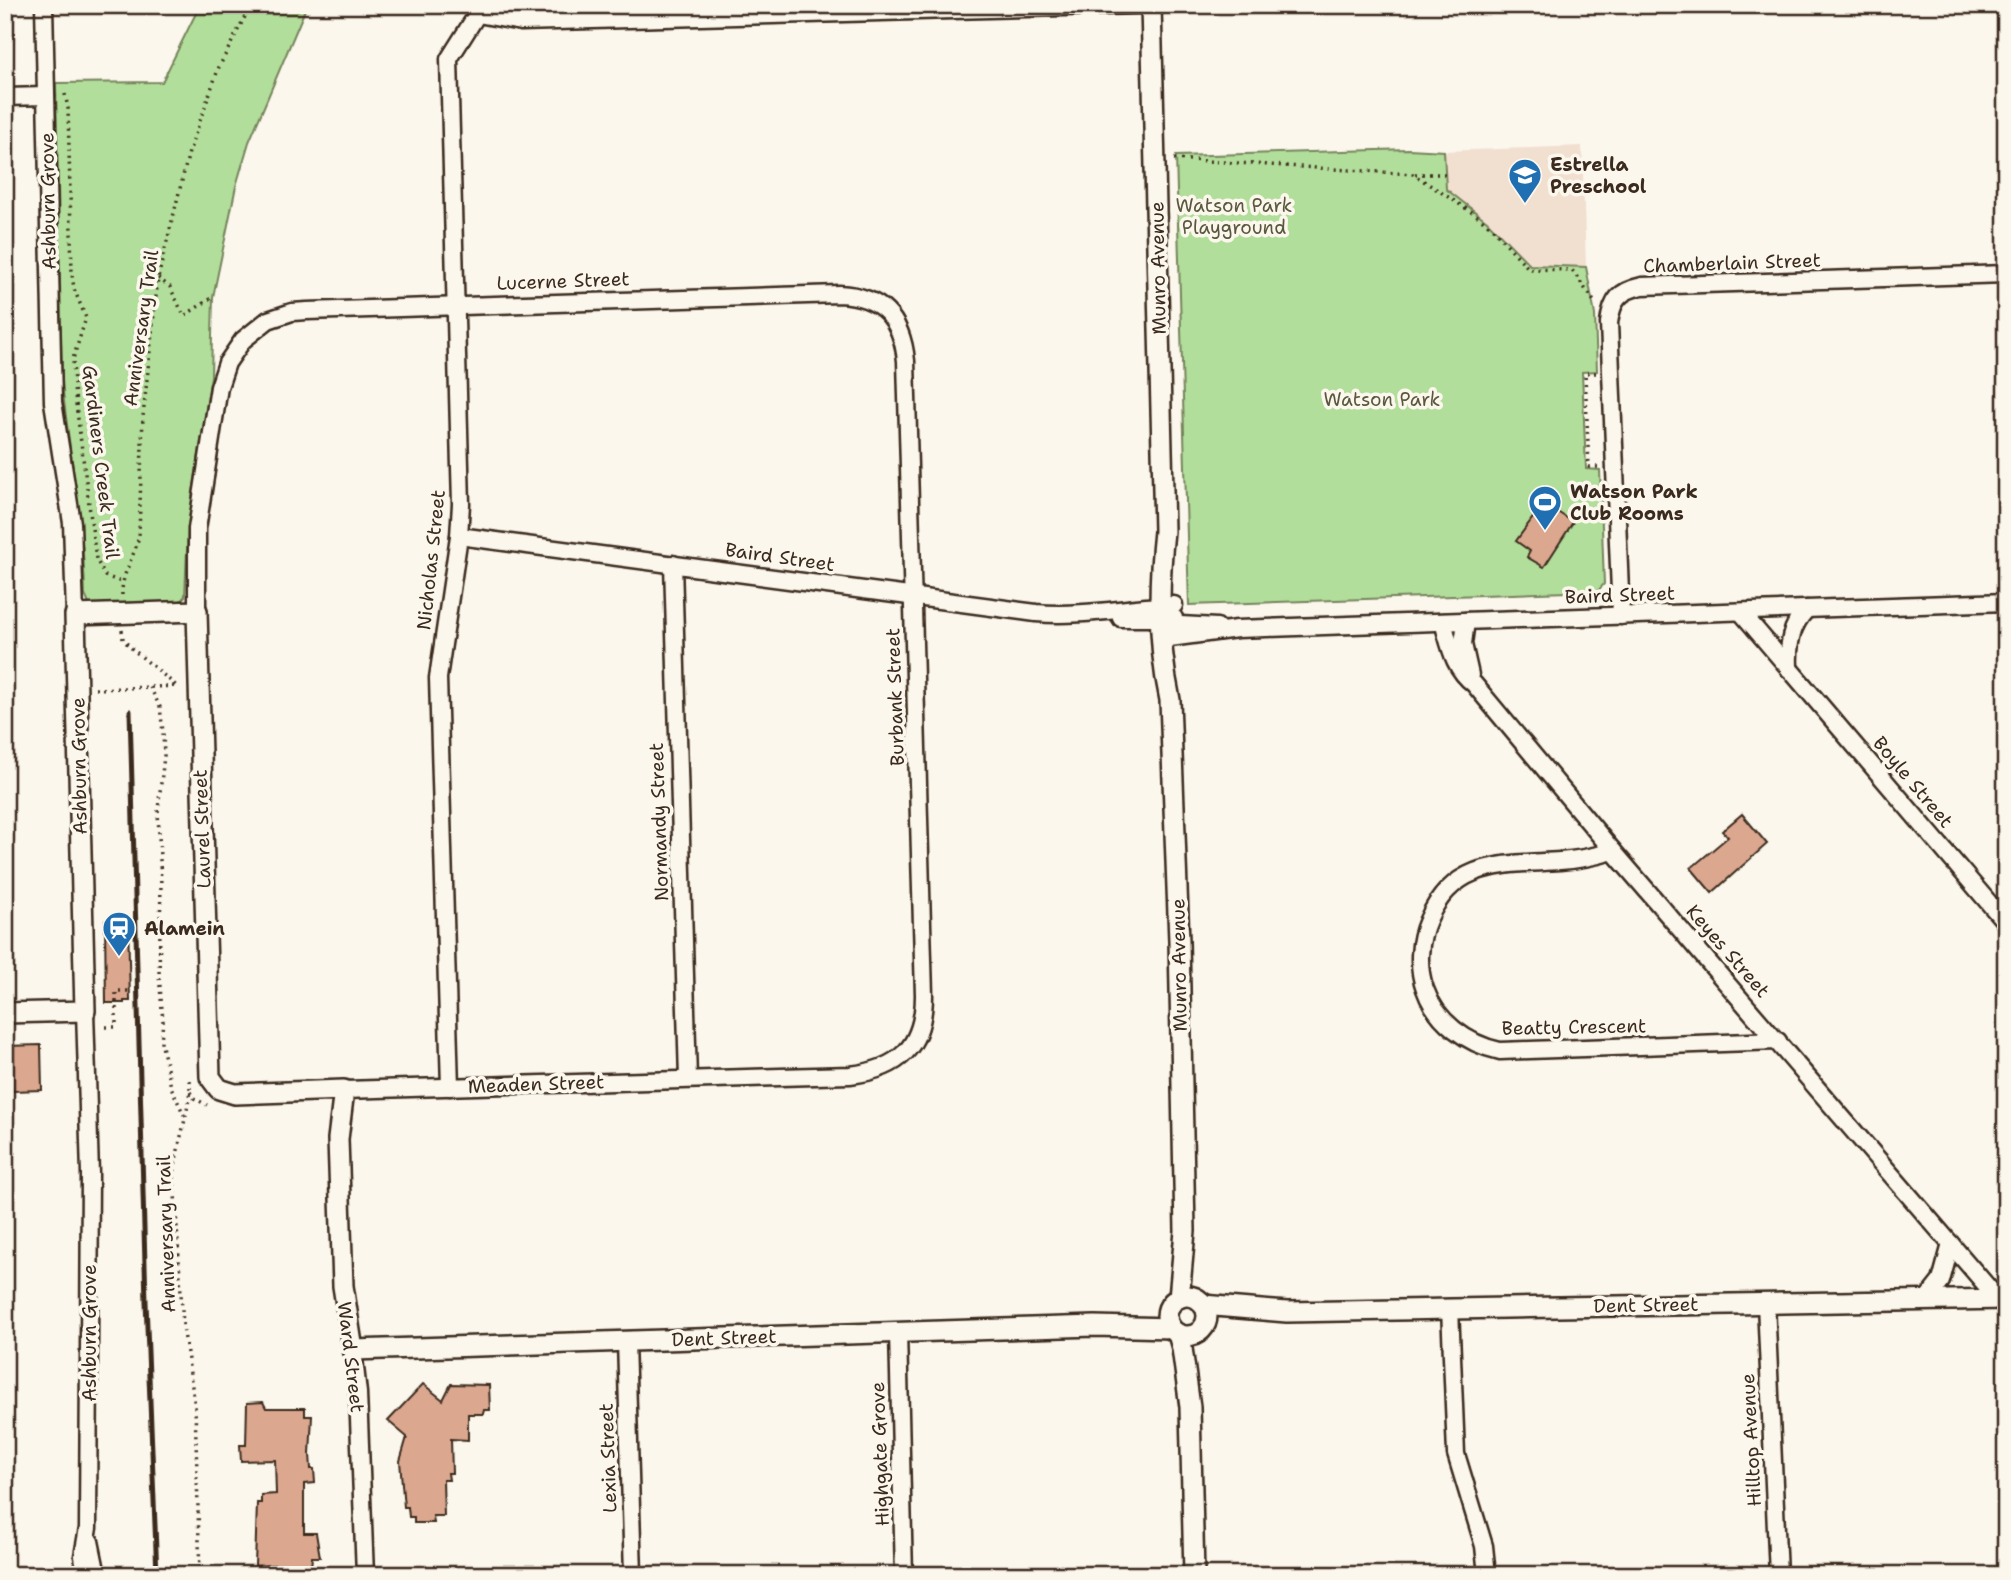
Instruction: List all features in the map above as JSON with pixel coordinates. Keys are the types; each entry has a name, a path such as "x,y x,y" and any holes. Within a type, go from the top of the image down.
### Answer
{"street":[{"name":"Ashburn Grove","path":"44,5 53,402 72,523 77,690 90,1199 88,1528 83,1556 86,1575"},
{"path":"481,9 521,22 869,9 1139,5"},
{"name":"Munro Avenue","path":"1151,5 1164,531 1160,568 1168,622 1163,670 1170,700 1179,941 1194,1575"},
{"name":"Nicholas Street","path":"450,1087 438,678 459,536 461,479 449,59 481,9"},
{"path":"5,97 46,96"},
{"name":"Chamberlain Street","path":"1621,616 1609,323 1616,296 1642,286 2006,274"},
{"name":"Lucerne Street","path":"253,330 268,320 292,312 839,294 854,295 877,304"},
{"name":"Burbank Street","path":"869,1073 892,1064 906,1052 918,1034 924,1013 906,353 896,323 877,304"},
{"name":"Laurel Street","path":"210,1077 190,689 198,617 197,529 219,387 227,363 253,330"},
{"name":"Baird Street","path":"459,536 1036,613 1095,614 1237,629 2006,602"},
{"name":"Normandy Street","path":"673,564 688,1079"},
{"path":"1789,668 1788,648 1792,631 1798,618 1807,609"},
{"name":"Boyle Street","path":"1741,612 2006,923"},
{"path":"75,621 198,617"},
{"path":"75,621 122,625 198,617"},
{"name":"Keyes Street","path":"1466,621 1464,655 1474,684"},
{"name":"Keyes Street","path":"1443,622 1459,670 1474,684 1613,851 1951,1244 2002,1299"},
{"name":"Beatty Crescent","path":"1613,851 1582,859 1492,866 1477,870 1452,886 1432,912 1422,940 1422,978 1425,990 1439,1014 1474,1043 1500,1051 1778,1041"},
{"path":"5,1013 85,1011"},
{"name":"Meaden Street","path":"210,1077 219,1089 234,1094 869,1073"},
{"name":"Ward Street","path":"336,1090 343,1286 358,1393 365,1575"},
{"path":"1926,1300 1941,1281 1951,1244"},
{"name":"Dent Street","path":"353,1350 1095,1326 1187,1316 1287,1312 2002,1299"},
{"name":"Hilltop Avenue","path":"1766,1303 1778,1575"},
{"path":"1450,1308 1457,1454 1484,1546 1487,1575"},
{"name":"Highgate Grove","path":"898,1332 904,1575"},
{"name":"Lexia Street","path":"626,1341 633,1575"},
{"name":"Ashburn Grove","path":"88,1528 97,1575"}],"path":[{"name":"Anniversary Trail","path":"121,582 139,534 143,416 158,278 189,152 219,67 251,5"},
{"name":"Gardiners Creek Trail","path":"63,88 68,108 74,289 86,318 73,359 74,387 96,559 105,576 121,582"},
{"path":"1174,159 1445,174"},
{"path":"1413,174 1479,217 1529,269 1572,270 1597,304 1598,316"},
{"path":"158,278 170,287 184,316 213,297"},
{"path":"1600,373 1585,373 1589,467 1615,467"},
{"path":"122,625 124,639 130,648 178,686 190,689"},
{"path":"77,690 178,686 190,689"},
{"path":"150,687 160,707 164,756 158,810 161,885 159,975 163,1021 161,1041 171,1087 184,1116"},
{"path":"106,1027 116,1027 116,992 133,991"},
{"name":"Anniversary Trail","path":"190,1078 190,1092 175,1160 175,1189 183,1325 195,1407 200,1575"}],"shaded area":[{"name":"Estrella Preschool","path":"1582,146 1586,267 1531,265 1487,221 1446,189 1444,151"}],"green space":[{"path":"200,5 307,5 249,142 236,186 213,297 211,376 188,525 185,596 179,603 96,608 89,604 85,595 79,515 62,382 56,83 162,82"},
{"name":"Watson Park","path":"1409,149 1444,151 1446,189 1487,221 1530,265 1586,267 1595,315 1597,371 1582,372 1586,469 1600,470 1604,584 1598,591 1189,605 1176,156"}],"building":[{"name":"Watson Park Club Rooms","path":"1548,506 1573,522 1544,567 1527,557 1530,551 1516,541 1540,508 1546,511"},
{"path":"1742,814 1767,844 1712,893 1691,868 1728,837 1722,831"},
{"path":"105,920 128,922 130,1001 124,1003 106,1003"},
{"path":"41,1045 42,1090 12,1091 11,1086 5,1086 5,1046"},
{"path":"423,1384 443,1400 451,1384 489,1385 490,1410 484,1410 483,1414 468,1414 468,1440 451,1439 452,1473 448,1473 449,1480 443,1480 444,1516 433,1516 434,1523 414,1523 414,1517 409,1517 408,1507 404,1507 400,1461 407,1437 388,1421"},
{"path":"263,1402 266,1408 305,1408 305,1416 312,1416 310,1454 315,1483 304,1484 304,1533 316,1533 320,1557 312,1557 311,1568 255,1566 257,1503 261,1503 261,1495 276,1494 275,1460 241,1461 240,1445 246,1445 247,1403"}],"railway":[{"path":"130,711 146,1302 157,1575"}],"place":[{"name":"Estrella Preschool","path":"1525,205"},
{"name":"Watson Park Club Rooms","path":"1545,532"},
{"name":"Alamein","path":"119,958"}],"park label":[{"name":"Watson Park Playground","path":"1234,216"}]}
